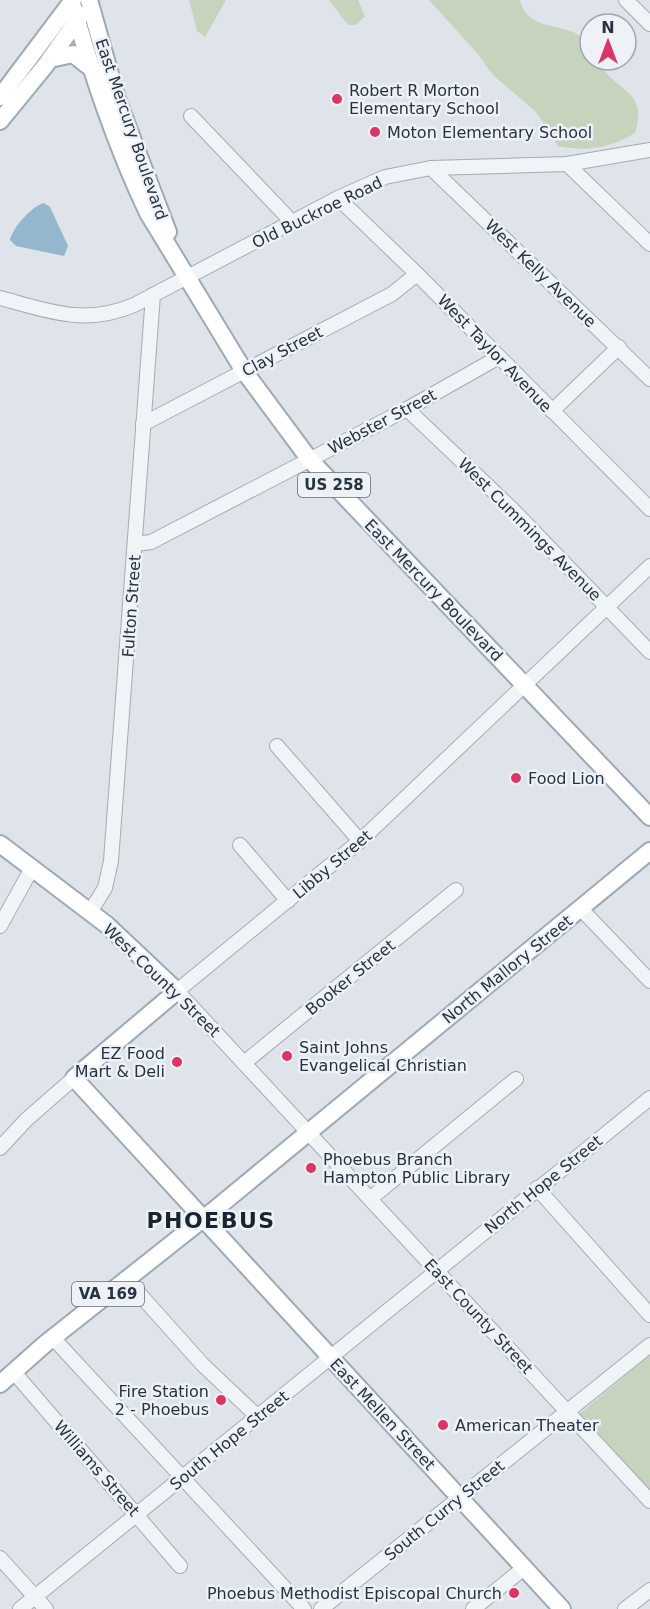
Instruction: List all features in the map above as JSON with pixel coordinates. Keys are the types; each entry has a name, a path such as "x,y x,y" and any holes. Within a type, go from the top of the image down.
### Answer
{"main road":[{"path":"0,122 50,59 77,20 81,1"},
{"path":"0,97 81,1"},
{"name":"East Mercury Boulevard","path":"81,1 177,258"},
{"name":"East Mercury Boulevard","path":"77,20 92,69 135,187 147,213 177,258 244,371 310,460 650,817"},
{"path":"50,59 73,54 92,69"},
{"name":"West County Street","path":"0,844 90,912 139,953 177,991"},
{"name":"North Mallory Street","path":"309,1131 650,851"},
{"name":"Libby Street","path":"74,1078 177,991"},
{"name":"East Mellen Street","path":"74,1078 562,1609"},
{"name":"VA 169","path":"4,1378 309,1131"}],"street":[{"path":"626,0 650,24"},
{"path":"191,116 293,222"},
{"name":"Old Buckroe Road","path":"0,298 64,315 89,317 118,312 188,278 338,198 385,177 431,168 567,164 650,150"},
{"path":"567,164 650,244"},
{"name":"West Kelly Avenue","path":"431,168 650,379"},
{"name":"West Taylor Avenue","path":"338,198 417,274 650,509"},
{"name":"Clay Street","path":"143,424 392,294 417,274"},
{"name":"Fulton Street","path":"90,912 105,888 110,871 153,295"},
{"path":"552,411 619,347"},
{"name":"Webster Street","path":"135,544 151,542 407,409 499,357"},
{"name":"West Cummings Avenue","path":"407,409 480,477 650,652"},
{"name":"Libby Street","path":"177,991 360,841 650,566"},
{"path":"277,746 360,841"},
{"path":"240,845 288,901"},
{"path":"0,926 32,868"},
{"name":"Booker Street","path":"244,1063 456,890"},
{"path":"581,909 650,981"},
{"name":"West County Street","path":"177,991 309,1131"},
{"name":"Libby Street","path":"0,1148 26,1120 74,1078"},
{"path":"371,1198 516,1079"},
{"name":"North Hope Street","path":"437,1270 650,1098"},
{"name":"East County Street","path":"309,1131 650,1501"},
{"path":"537,1188 650,1315"},
{"name":"South Hope Street","path":"20,1609 437,1270"},
{"path":"126,1279 203,1365 257,1416"},
{"path":"53,1338 304,1609"},
{"name":"South Curry Street","path":"321,1609 650,1345"},
{"name":"Williams Street","path":"4,1378 136,1515 180,1566"},
{"path":"0,1558 46,1609"},
{"path":"473,1609 524,1568"},
{"path":"625,1609 650,1590"}],"green space":[{"path":"189,0 226,0 205,37 197,31"},
{"path":"329,0 358,0 365,16 356,25 348,25"},
{"path":"429,0 520,0 526,13 535,20 578,35 578,72 606,72 627,91 637,107 638,118 635,133 617,142 598,147 578,149 558,146 537,113 492,74 478,54"},
{"path":"650,1355 650,1490 579,1414"}],"water":[{"path":"44,203 50,207 68,246 64,256 16,246 10,240 23,218"}],"place":[{"name":"Robert R Morton Elementary School","path":"337,99"},
{"name":"Moton Elementary School","path":"375,132"},
{"name":"Food Lion","path":"516,778"},
{"name":"Saint Johns Evangelical Christian","path":"287,1056"},
{"name":"EZ Food Mart & Deli","path":"177,1062"},
{"name":"Phoebus Branch Hampton Public Library","path":"311,1168"},
{"name":"Fire Station 2 - Phoebus","path":"221,1400"},
{"name":"American Theater","path":"443,1425"},
{"name":"Phoebus Methodist Episcopal Church","path":"514,1593"}],"district":[{"name":"PHOEBUS","path":"211,1220"}]}
